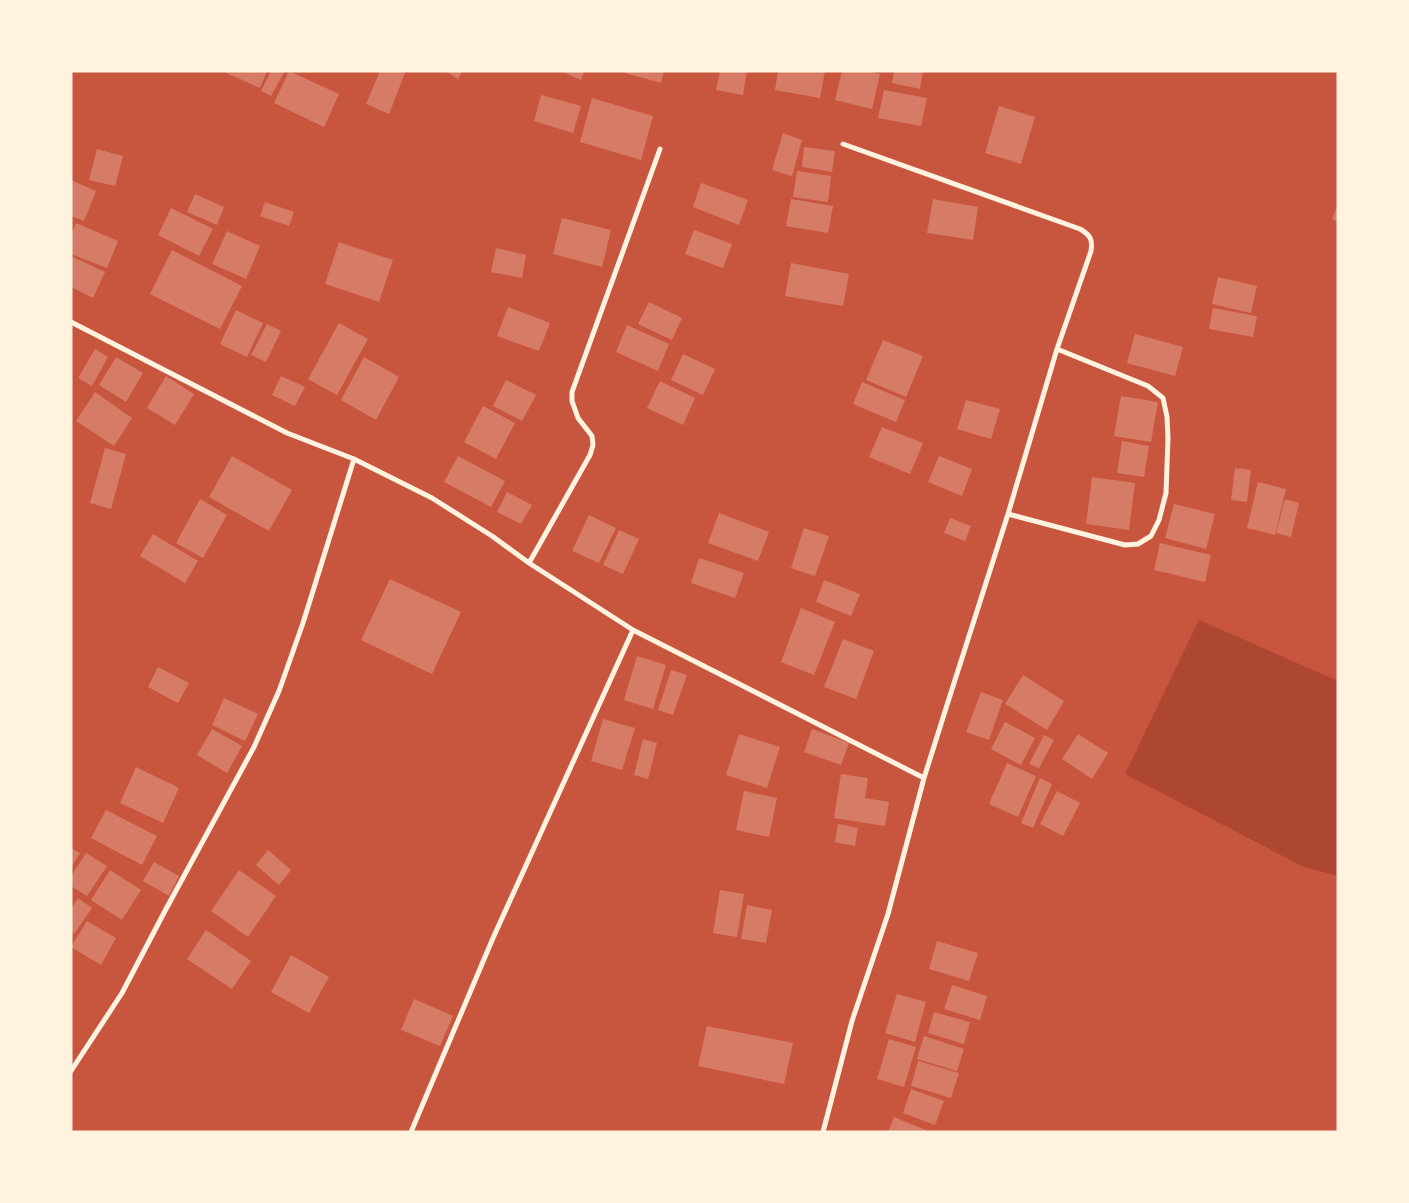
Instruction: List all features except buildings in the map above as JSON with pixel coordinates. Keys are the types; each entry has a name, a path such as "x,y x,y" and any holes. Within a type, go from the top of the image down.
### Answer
{"street":[{"path":"823,1132 852,1020 888,914 924,778 1008,514 1057,349 1091,251 1092,242 1088,234 1080,229 843,144"},
{"path":"529,563 590,455 593,445 592,436 578,418 574,409 572,401 573,388 660,149"},
{"path":"71,322 287,433 354,459 432,498 633,630 924,778"},
{"path":"1008,514 1125,545 1138,544 1150,536 1159,520 1166,493 1168,438 1167,417 1163,398 1148,386 1057,349"},
{"path":"71,1071 122,993 254,747 279,691 303,623 354,459"},
{"path":"411,1132 494,938 633,630"}],"shaded area":[{"path":"1199,620 1338,681 1338,876 1304,867 1125,774"}]}
